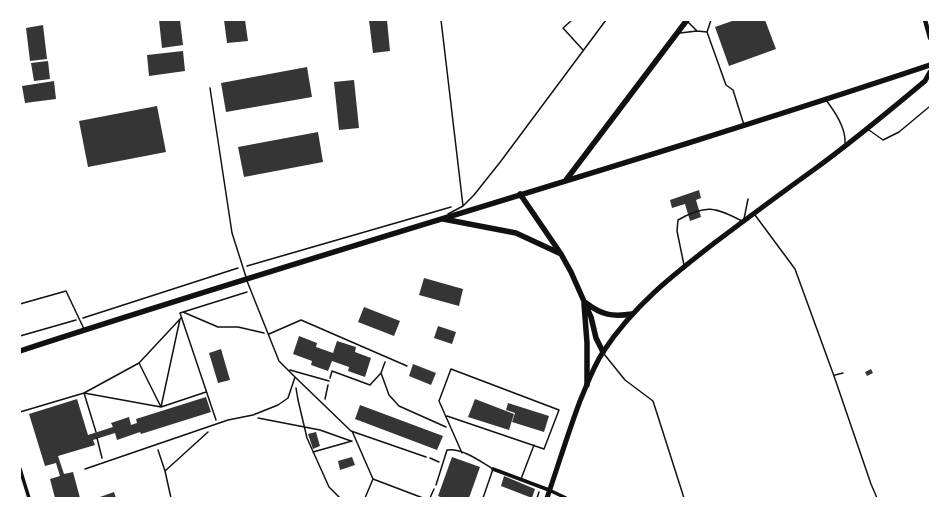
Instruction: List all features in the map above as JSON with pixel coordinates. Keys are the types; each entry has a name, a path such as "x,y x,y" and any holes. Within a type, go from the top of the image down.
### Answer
{"main road":[{"path":"566,180 687,20"},
{"path":"20,351 441,218 744,125 930,65"},
{"path":"546,498 586,385 603,352 632,314 654,290 684,266 868,129 925,81 930,72"},
{"path":"520,194 561,254 571,272 592,317 596,338 603,352"},
{"path":"441,218 516,233 561,254"},
{"path":"584,302 605,315 617,317 632,314"},
{"path":"584,302 587,343 586,385"}],"street":[{"path":"925,20 930,38"},
{"path":"20,469 29,498"},
{"path":"493,470 549,490 566,498"}],"lane":[{"path":"441,20 463,206"},
{"path":"572,20 563,28 583,50"},
{"path":"441,218 463,206 474,195 606,20"},
{"path":"687,20 697,31"},
{"path":"711,20 707,32 726,85 733,90 744,125"},
{"path":"678,33 697,31 707,32"},
{"path":"210,88 232,233 251,290 279,361 351,431 373,479 423,498"},
{"path":"826,99 840,123 846,137 845,147"},
{"path":"868,129 883,140 900,132 930,108"},
{"path":"684,266 677,231 678,220 699,210 714,209 743,221 748,199"},
{"path":"754,213 795,269 877,498"},
{"path":"20,304 66,291 84,330"},
{"path":"269,334 301,320 407,366"},
{"path":"603,352 625,380 653,401 684,498"},
{"path":"447,416 544,449 559,410 451,369 439,401 462,452"},
{"path":"288,370 328,381"},
{"path":"834,376 842,373"},
{"path":"85,469 228,420 253,415 278,405 288,398 295,377"},
{"path":"351,431 426,457"},
{"path":"521,480 534,445"},
{"path":"436,485 448,450 462,452 493,470 483,498"},
{"path":"365,498 373,479"}],"path":[{"path":"20,336 79,320 243,267 462,203"},
{"path":"161,406 181,318 180,313 251,290"},
{"path":"183,312 218,327 238,327 269,334"},
{"path":"20,412 84,393 139,363 181,318"},
{"path":"165,471 217,424 181,318"},
{"path":"324,405 328,381 332,371 370,385 381,373 386,357"},
{"path":"139,363 161,406"},
{"path":"381,373 389,395 399,406 447,428"},
{"path":"295,377 298,400 307,438 329,487 340,498"},
{"path":"84,393 161,406 206,392"},
{"path":"84,393 96,432"},
{"path":"258,418 320,430 352,441"},
{"path":"97,438 104,462"},
{"path":"313,452 356,440"},
{"path":"156,445 165,471 171,498"},
{"path":"426,457 443,464"},
{"path":"430,498 436,485"}],"building":[{"path":"159,20 180,20 183,45 162,48"},
{"path":"224,20 245,20 248,41 227,43"},
{"path":"369,20 387,20 390,51 373,53"},
{"path":"735,20 765,20 776,49 729,66 715,27"},
{"path":"43,25 47,59 30,61 26,28"},
{"path":"183,51 185,71 149,76 147,55"},
{"path":"48,61 50,79 34,81 31,63"},
{"path":"307,67 312,97 226,112 221,83"},
{"path":"354,80 359,128 339,130 334,82"},
{"path":"54,81 56,99 25,103 22,86"},
{"path":"157,106 166,152 88,167 79,121"},
{"path":"318,132 323,162 244,177 238,147"},
{"path":"699,190 701,198 696,200 701,217 690,221 685,204 672,208 670,200"},
{"path":"424,278 463,289 459,306 419,295"},
{"path":"364,307 400,321 394,336 358,322"},
{"path":"438,326 456,332 452,344 434,338"},
{"path":"299,336 317,343 316,347 333,353 337,341 356,347 355,352 371,358 365,377 348,371 349,367 332,361 328,371 311,365 312,361 293,354"},
{"path":"221,349 230,380 218,383 209,353"},
{"path":"413,364 436,373 431,385 409,376"},
{"path":"871,369 873,373 867,376 865,372"},
{"path":"206,397 211,412 117,440 115,433 93,440 95,445 58,456 64,474 73,472 80,498 55,498 50,479 60,476 56,463 45,466 29,414 77,399 88,435 113,427 111,423 129,417 131,425 137,423 136,419"},
{"path":"475,399 514,414 509,430 468,417"},
{"path":"508,403 549,416 544,432 512,422 515,413 506,410"},
{"path":"360,405 443,436 437,450 355,419"},
{"path":"316,432 320,446 313,449 308,434"},
{"path":"352,457 355,465 340,470 338,461"},
{"path":"452,457 480,467 469,498 443,498 438,496"},
{"path":"504,476 535,489 532,498 501,486"},
{"path":"114,492 116,498 97,498"}]}
